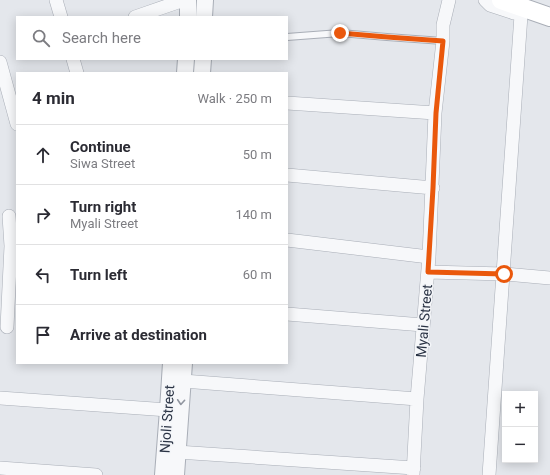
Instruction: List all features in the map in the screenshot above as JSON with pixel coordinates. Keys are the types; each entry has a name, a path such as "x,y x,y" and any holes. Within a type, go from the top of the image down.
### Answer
{"main road":[{"path":"501,0 550,17"},
{"path":"536,0 550,5"}],"street":[{"path":"56,0 61,16"},
{"path":"138,16 184,0"},
{"path":"188,0 188,16"},
{"path":"204,16 205,0"},
{"name":"Myali Street","path":"413,472 417,399 429,257 436,113 443,41 443,25 449,0"},
{"path":"485,0 490,5 550,25"},
{"path":"489,475 521,15"},
{"path":"73,60 77,72"},
{"path":"185,72 186,60"},
{"path":"202,72 203,60"},
{"path":"0,62 16,120"},
{"path":"288,103 436,113"},
{"path":"288,175 433,188"},
{"path":"8,327 11,246 9,216"},
{"path":"288,240 429,257"},
{"path":"428,272 504,274 550,278"},
{"path":"288,314 423,325"},
{"name":"Njoli Street","path":"163,475 171,364"},
{"name":"Njoli Street","path":"176,475 184,364"},
{"path":"183,381 417,399"},
{"path":"0,398 168,410"},
{"path":"178,452 413,472"},
{"path":"0,468 96,475"}],"lane":[{"path":"288,37 340,33 443,41"}],"route":[{"path":"340,33 443,41 436,113 428,272 504,274"}]}
